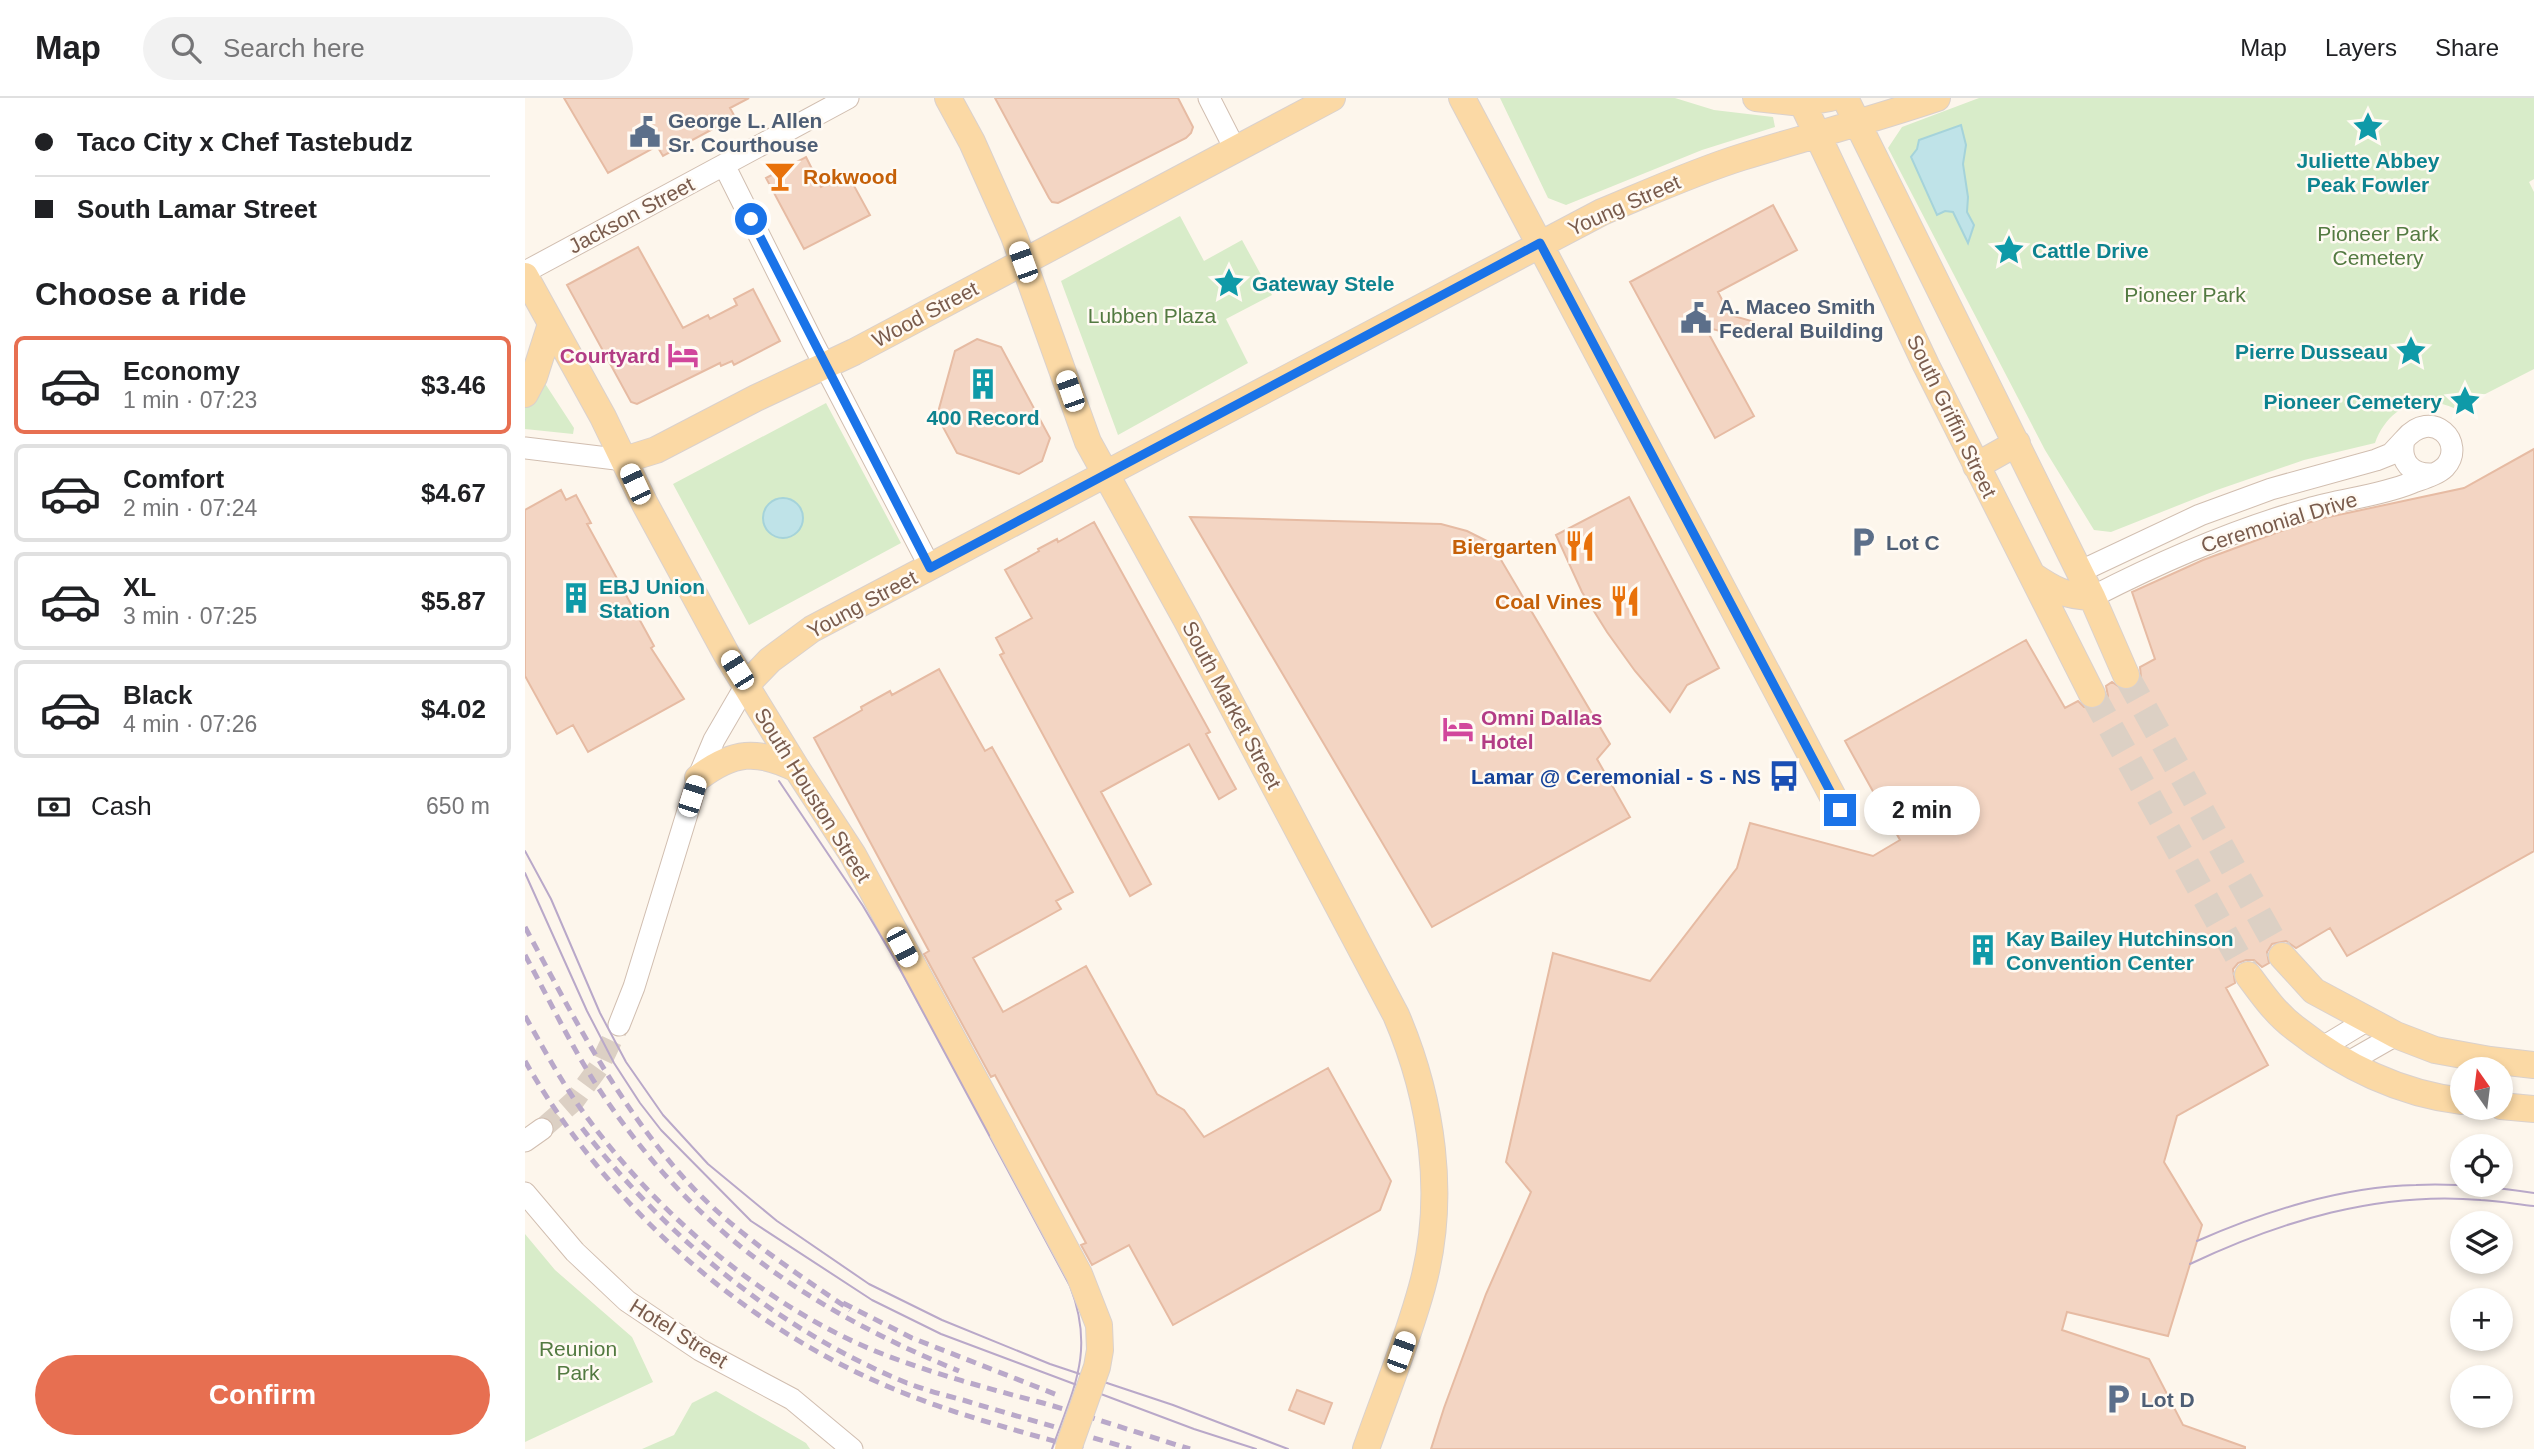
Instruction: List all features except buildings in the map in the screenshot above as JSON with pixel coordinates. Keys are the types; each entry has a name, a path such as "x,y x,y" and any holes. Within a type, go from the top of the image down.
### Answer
{"main road":[{"name":"South Market Street","path":"948,98 972,142 1023,262 1087,442 1195,636 1390,1003 1409,1045 1425,1100 1432,1148 1432,1234 1410,1327 1366,1449"},
{"name":"Wood Street","path":"624,460 656,450 825,365 1332,98"},
{"path":"1462,98 1840,810"},
{"path":"1756,98 1801,101 1830,98"},
{"name":"South Griffin Street","path":"1845,98 2092,597 2126,675"},
{"name":"Young Street","path":"746,685 769,660 812,629 1602,212 1675,181 1740,158 1937,98"},
{"name":"South Griffin Street","path":"1801,101 1976,466 2092,694"},
{"name":"South Houston Street","path":"525,274 693,594 797,769 853,855 1079,1274 1099,1325 1100,1350 1097,1367 1068,1449"},
{"path":"525,394 534,377 551,324"},
{"path":"1976,466 2017,443"},
{"path":"2031,574 2056,592 2075,597 2092,597"},
{"path":"698,778 716,764 747,755 774,759 797,769"},
{"path":"2282,956 2313,991 2396,1035 2434,1050 2534,1065"},
{"path":"2248,975 2277,1012 2294,1028 2347,1063 2381,1080 2436,1098 2450,1100"},
{"path":"2513,1106 2534,1109"}],"street":[{"name":"Jackson Street","path":"525,274 848,98"},
{"path":"1209,98 1234,149"},
{"path":"724,164 930,568"},
{"name":"Ceremonial Drive","path":"2079,572 2200,515 2271,489 2391,454 2415,429 2422,426 2436,428 2448,437 2451,452 2449,460 2432,474 2403,486 2309,509 2232,533 2184,552 2092,597"},
{"path":"2403,440 2403,455 2410,468 2424,474 2432,474"},
{"path":"525,448 624,460"},
{"path":"619,1025 634,987 698,778 714,740 746,685"},
{"path":"2323,1047 2366,1021"},
{"path":"2347,1063 2396,1035"},
{"name":"Hotel Street","path":"525,1193 575,1252 627,1301 700,1350 792,1399 852,1449"}],"green space":[{"path":"1500,98 1675,98 1714,110 1773,117 1775,127 1702,150 1566,205 1548,198"},
{"name":"Pioneer Park","path":"1979,98 2534,98 2534,179 2529,182 2534,192 2534,369 2456,409 2430,402 2407,406 2388,420 2375,443 2304,460 2217,490 2111,532 2094,530 2045,450 1888,148 1902,127"},
{"name":"Lubben Plaza","path":"1180,216 1204,261 1242,240 1272,295 1226,319 1248,363 1118,435 1061,281"},
{"path":"544,382 574,428 573,434 525,429 525,406"},
{"path":"826,403 901,543 749,625 673,484","holes":["802,513 803,519 798,530 774,536 763,521"]},
{"name":"Reunion Park","path":"525,1234 555,1270 632,1337 653,1382 525,1442"},
{"path":"716,1391 806,1443 810,1449 642,1449 674,1435 692,1403"}],"water":[{"path":"1961,125 1966,145 1963,164 1968,197 1967,212 1974,225 1968,243 1953,212 1945,211 1937,215 1911,157 1919,140"},
{"path":"783,498 797,504 803,518 797,532 783,538 769,532 763,518 769,504"}],"tunnel":[{"path":"2126,675 2282,956"},
{"path":"2092,694 2248,975"},
{"path":"542,1129 574,1101 599,1067 619,1025"}],"tram line":[{"path":"779,781 863,906 895,960 1070,1286 1081,1330 1079,1369 1052,1449"},
{"path":"525,851 551,899 600,1013 626,1062 663,1115 708,1164 777,1221 869,1284 942,1320 1050,1364 1173,1405 1288,1449"},
{"path":"525,873 587,1011 614,1063 661,1130 751,1221 872,1300 941,1334 1194,1429 1256,1449"},
{"path":"2197,1241 2304,1202 2359,1190 2446,1185 2534,1193"},
{"path":"2190,1264 2295,1222 2368,1205 2443,1198 2534,1206"}],"railway":[{"path":"525,927 601,1064 645,1130 669,1160 695,1190 731,1223 769,1254 850,1310"},
{"path":"525,955 597,1086 633,1136 711,1222 755,1258 850,1320 959,1371"},
{"path":"525,1016 580,1107 617,1156 648,1190 717,1254 793,1309 834,1332 916,1366 1190,1449"},
{"path":"525,1061 559,1115 597,1166 639,1213 685,1258 735,1298 787,1334 843,1365 901,1392 968,1416 1083,1449"},
{"path":"582,1128 650,1207 688,1243 728,1277 814,1336 859,1361 914,1386 1131,1449"},
{"path":"843,1303 912,1338 1060,1396"}],"place":[{"name":"Juliette Abbey Peak Fowler","path":"2368,127"},
{"name":"George L. Allen Sr. Courthouse","path":"645,132"},
{"name":"Rokwood","path":"780,176"},
{"name":"Cattle Drive","path":"2009,250"},
{"name":"Gateway Stele","path":"1229,283"},
{"name":"A. Maceo Smith Federal Building","path":"1696,318"},
{"name":"Pierre Dusseau","path":"2411,351"},
{"name":"Courtyard","path":"683,355"},
{"name":"400 Record","path":"983,384"},
{"name":"Pioneer Cemetery","path":"2465,401"},
{"name":"Lot C","path":"1863,542"},
{"name":"Biergarten","path":"1580,546"},
{"name":"EBJ Union Station","path":"576,598"},
{"name":"Coal Vines","path":"1625,601"},
{"name":"Omni Dallas Hotel","path":"1458,729"},
{"name":"Lamar @ Ceremonial - S - NS","path":"1784,776"},
{"name":"Kay Bailey Hutchinson Convention Center","path":"1983,950"},
{"name":"Lot D","path":"2118,1399"}],"route":[{"path":"751,219 930,568 1540,243 1840,810"}],"park label":[{"name":"Pioneer Park Cemetery","path":"2378,245"}]}
